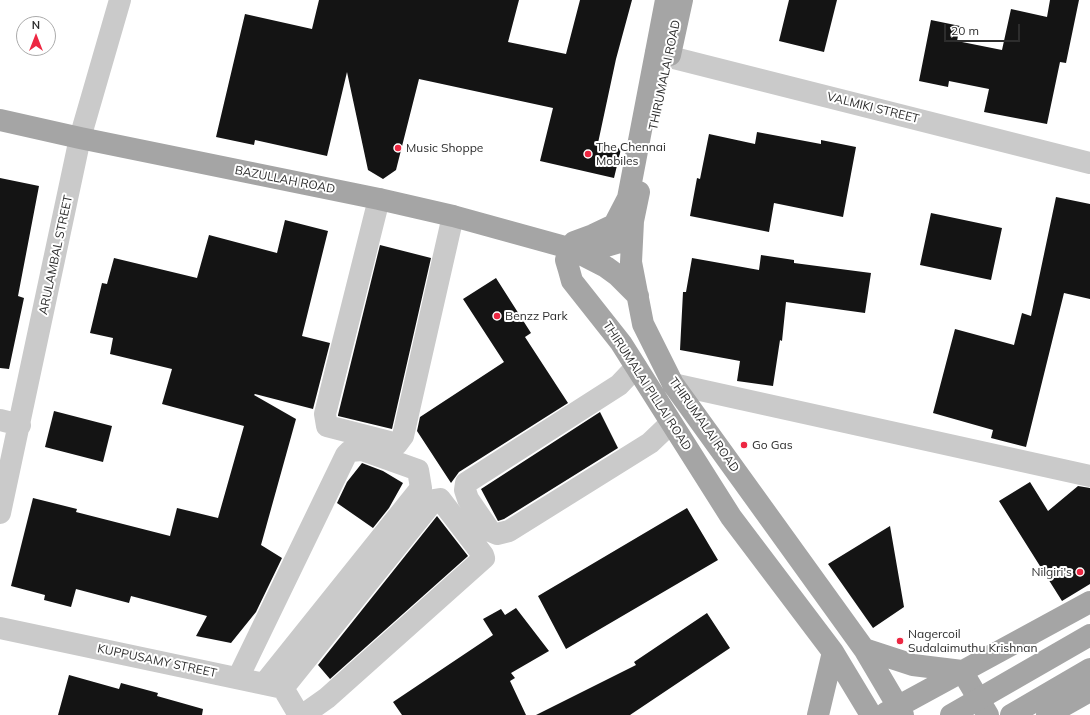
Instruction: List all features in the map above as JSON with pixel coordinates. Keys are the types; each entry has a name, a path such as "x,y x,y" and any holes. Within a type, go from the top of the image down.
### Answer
{"main road":[{"path":"569,248 574,242 614,225 628,198 663,55 666,0"},
{"name":"THIRUMALAI ROAD","path":"682,0 663,55 633,221 631,262 643,324 673,384 864,649 895,712"},
{"name":"BAZULLAH ROAD","path":"0,120 80,138 379,199 453,216 569,248"},
{"path":"569,248 603,247 620,242 633,221"},
{"path":"569,248 606,267 617,275 638,296"},
{"name":"THIRUMALAI PILLAI ROAD","path":"569,248 566,260 572,281 609,327 636,367 731,517 833,652 871,715"},
{"path":"895,712 962,671 1090,602"},
{"path":"951,715 1090,635"},
{"path":"864,649 913,665 962,671"},
{"path":"818,715 833,652"},
{"path":"1011,715 1090,669"},
{"path":"962,671 988,715"},
{"path":"1048,715 1090,691"}],"street":[{"name":"ARULAMBAL STREET","path":"0,513 10,422 80,138 120,0"},
{"name":"VALMIKI STREET","path":"663,55 1090,163"},
{"path":"379,199 325,414 327,426 397,444 403,436 453,216"},
{"path":"636,367 619,385 466,483 465,490 468,499 490,531 497,534 509,531 650,443 671,423"},
{"path":"673,384 1090,476"},
{"path":"238,678 346,455 350,451 362,450 418,470 421,488 274,686"},
{"path":"274,686 434,500 440,499 484,558 327,698 303,715"},
{"name":"KUPPUSAMY STREET","path":"0,628 274,686"},
{"path":"274,686 298,715"}],"building":[{"path":"319,0 519,0 508,42 566,54 580,0 632,0 616,59 598,143 621,149 614,178 540,161 553,108 419,79 396,170 383,179 368,170 347,72 327,156 255,140 254,145 216,137 245,14 312,29"},
{"path":"789,0 837,0 824,52 779,41"},
{"path":"1050,0 1079,0 1066,63 1060,62 1047,124 984,112 989,89 949,81 948,87 919,81 931,20 960,26 957,41 1002,50 1011,9 1047,17"},
{"path":"757,132 821,144 821,140 856,147 843,217 774,203 769,232 690,216 697,178 700,179 709,134 755,144"},
{"path":"0,178 39,186 18,296 24,298 9,369 0,368"},
{"path":"1056,197 1090,204 1090,299 1064,293 1026,447 991,438 993,430 933,413 955,329 1014,345 1022,313 1031,316"},
{"path":"931,213 1002,228 991,280 920,265"},
{"path":"285,220 328,231 302,336 330,343 313,409 255,394 254,395 296,419 261,545 282,558 256,612 231,643 196,636 207,616 131,596 129,603 76,589 71,607 44,600 45,595 11,586 33,498 77,509 76,512 170,536 177,508 218,518 244,426 162,404 172,369 110,354 113,338 90,333 102,283 107,284 114,258 197,278 209,235 277,253"},
{"path":"380,245 431,258 392,429 338,416"},
{"path":"761,255 794,260 794,263 871,273 865,313 786,302 782,341 780,340 773,386 737,381 740,361 680,350 683,292 686,292 692,258 759,270"},
{"path":"496,278 531,333 525,337 568,403 459,472 451,483 417,431 420,417 504,362 463,299"},
{"path":"54,411 112,426 103,462 45,447"},
{"path":"600,412 618,448 504,519 498,521 481,489"},
{"path":"362,463 383,471 403,483 389,508 373,528 337,503 347,482"},
{"path":"1030,482 1048,511 1078,486 1090,488 1090,584 1062,601 999,501"},
{"path":"687,508 718,560 566,649 538,596"},
{"path":"437,516 468,556 330,679 318,665"},
{"path":"890,526 904,607 873,628 828,564"},
{"path":"516,608 549,651 511,673 515,678 510,681 526,715 402,715 393,702 493,635 483,619 501,609 505,615"},
{"path":"707,613 730,648 630,715 536,715 636,665 634,662"},
{"path":"69,675 119,689 121,683 158,693 157,696 203,709 202,715 58,715"}],"place":[{"name":"Music Shoppe","path":"398,148"},
{"name":"The Chennai Mobiles","path":"588,154"},
{"name":"Benzz Park","path":"497,316"},
{"name":"Go Gas","path":"744,445"},
{"name":"Nilgiri's","path":"1080,572"},
{"name":"Nagercoil Sudalaimuthu Krishnan","path":"900,641"}]}
